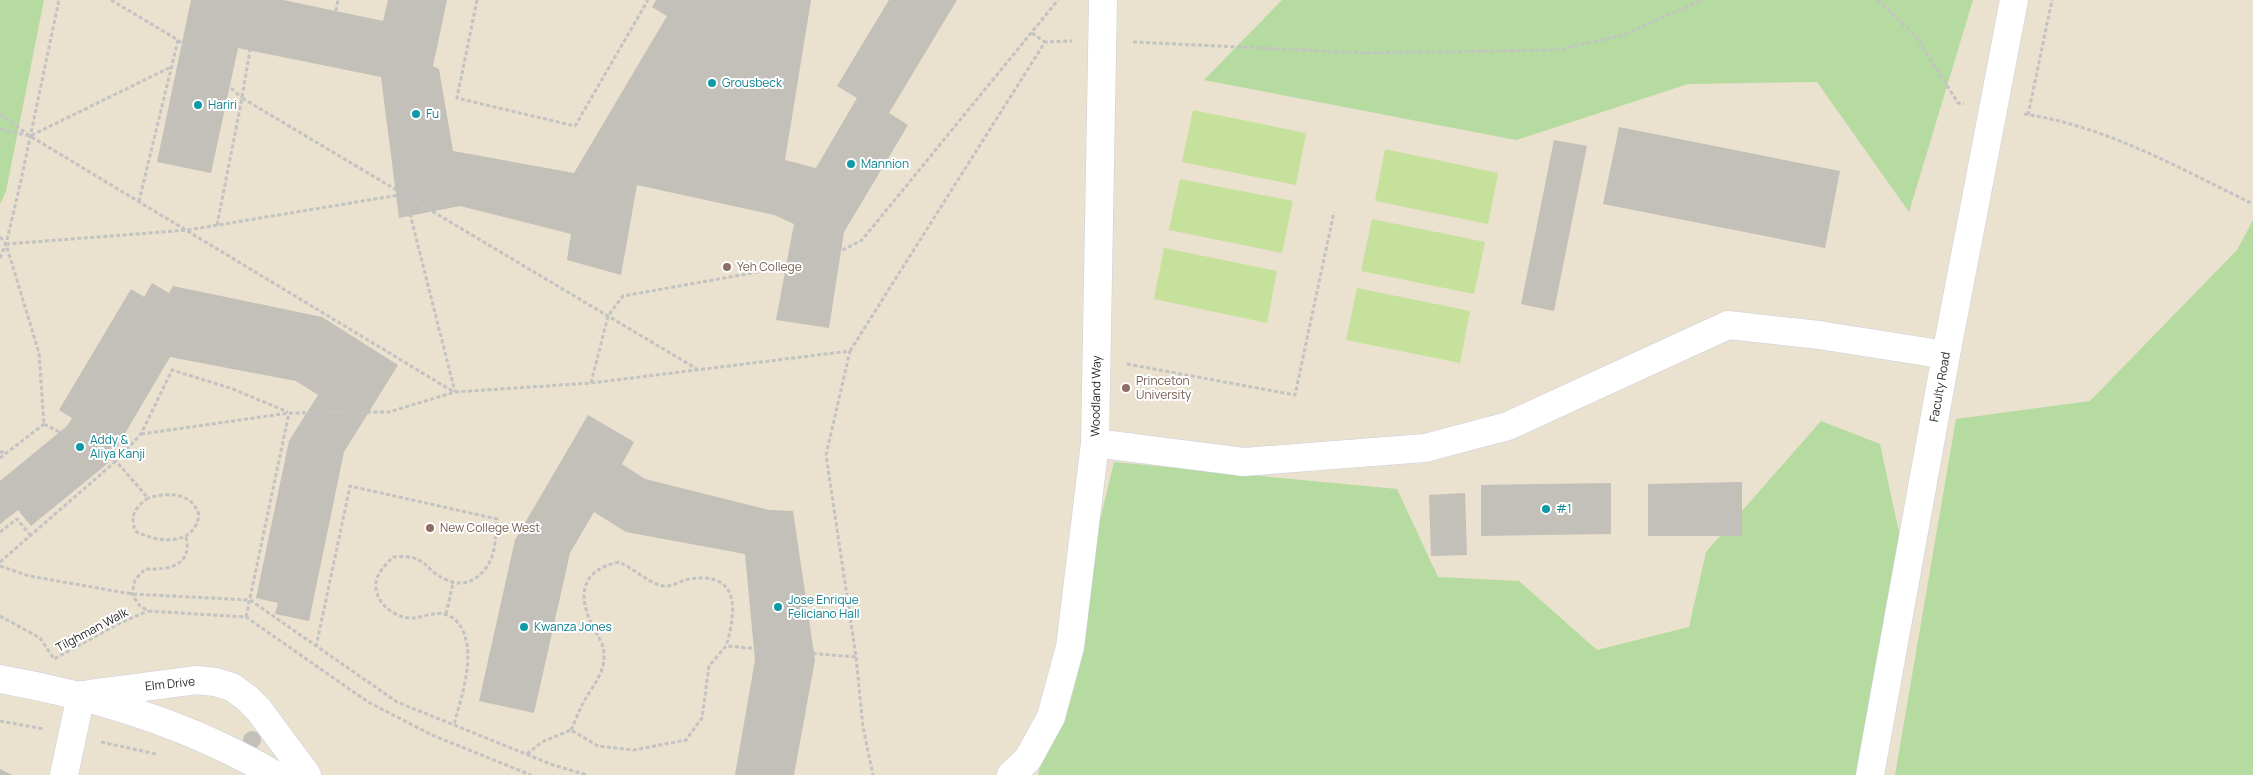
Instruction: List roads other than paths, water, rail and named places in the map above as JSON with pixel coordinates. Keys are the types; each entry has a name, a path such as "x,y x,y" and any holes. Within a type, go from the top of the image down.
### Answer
{"street":[{"name":"Woodland Way","path":"1011,775 1028,759 1051,717 1070,647 1095,443 1103,0"},
{"name":"Faculty Road","path":"1870,775 1946,355 2014,0"},
{"path":"1095,443 1244,462 1425,448 1508,426 1728,325 1819,335 1946,355"},
{"name":"Elm Drive","path":"0,679 81,695 150,717 198,736 275,775"},
{"name":"Elm Drive","path":"81,695 197,680 215,682 232,688 247,698 259,710 291,756 307,775"},
{"path":"64,775 81,695"}],"place":[{"name":"Grousbeck","path":"712,83"},
{"name":"Hariri","path":"198,105"},
{"name":"Fu","path":"416,114"},
{"name":"Mannion","path":"851,164"},
{"name":"Yeh College","path":"727,267"},
{"name":"Princeton University","path":"1126,388"},
{"name":"Addy & Aliya Kanji","path":"80,447"},
{"name":"#1","path":"1546,509"},
{"name":"New College West","path":"430,528"},
{"name":"Jose Enrique Feliciano Hall","path":"778,607"},
{"name":"Kwanza Jones","path":"524,627"}]}
